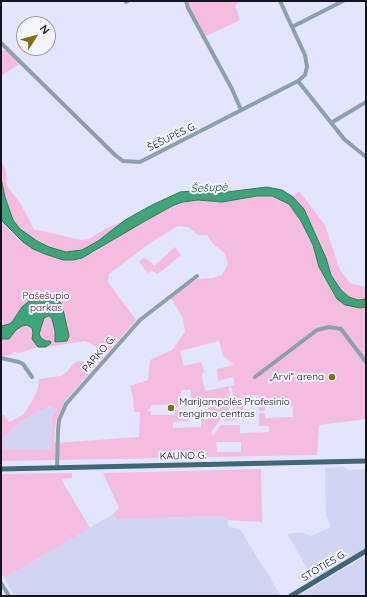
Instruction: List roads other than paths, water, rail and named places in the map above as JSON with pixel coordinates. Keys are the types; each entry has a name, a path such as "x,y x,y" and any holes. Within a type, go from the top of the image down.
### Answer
{"main road":[{"name":"KAUNO G.","path":"1,469 366,461"},
{"name":"STOTIES G.","path":"292,596 366,551"}],"street":[{"path":"186,1 188,8 232,90 241,110"},
{"path":"280,1 304,55 307,67 305,75 298,81 344,139 366,157"},
{"path":"292,27 343,1"},
{"name":"ŠEŠUPĖS G.","path":"1,43 85,126 123,161 140,162 298,81"},
{"path":"331,123 366,102"},
{"name":"PARKO G.","path":"57,468 57,439 59,421 69,400 140,320 197,276"},
{"path":"255,377 317,330 329,326 342,329 366,362"},
{"path":"1,358 23,364 32,377"},
{"path":"1,583 9,596"}],"place":[{"name":"„Arvi“ arena","path":"332,377"},
{"name":"Marijampolės Profesinio rengimo centras","path":"171,408"}],"water label":[{"name":"Šešupė","path":"209,188"}],"park label":[{"name":"Pašešupio parkas","path":"46,302"}]}
